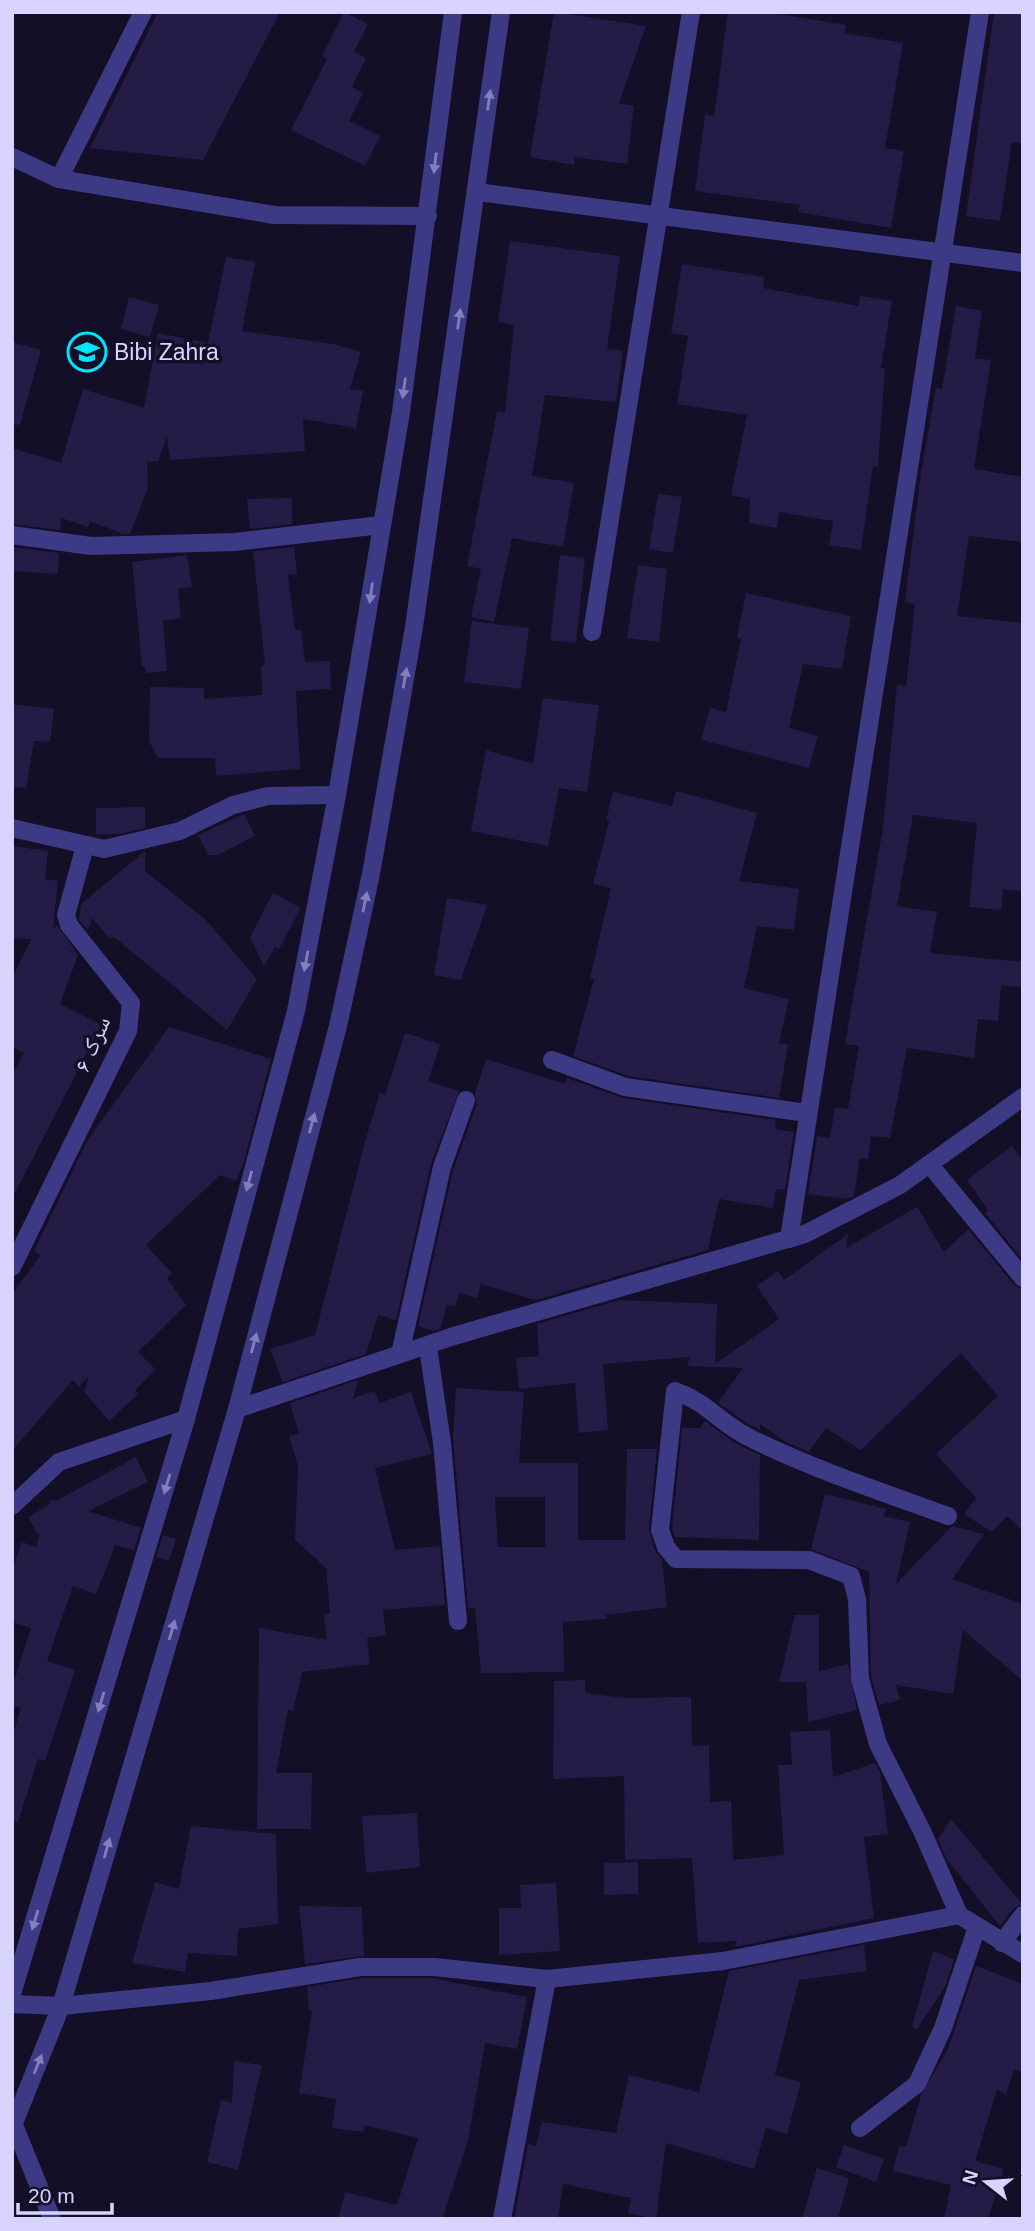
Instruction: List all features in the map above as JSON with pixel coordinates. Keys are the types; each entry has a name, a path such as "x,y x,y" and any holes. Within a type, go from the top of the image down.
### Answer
{"street":[{"path":"59,179 143,12"},
{"path":"12,1994 187,1419 296,1011 337,795 401,412 453,12"},
{"path":"52,2219 13,2123 61,2006 237,1409 338,1026 371,874 427,548 501,12"},
{"path":"592,632 691,12"},
{"path":"789,1239 980,12"},
{"path":"12,157 59,179 274,215 428,216"},
{"path":"477,192 1023,264"},
{"path":"12,535 91,546 235,542 381,525"},
{"path":"12,828 104,849 180,831 233,805 268,796 337,795"},
{"name":"سرک ۶","path":"12,1267 128,1031 131,1003 69,925 66,915 85,846"},
{"path":"552,1059 625,1087 807,1113"},
{"path":"237,1409 428,1347 454,1336 805,1234 900,1185 1023,1097"},
{"path":"400,1354 442,1167 466,1100"},
{"path":"930,1165 1023,1278"},
{"path":"428,1347 442,1443 458,1621"},
{"path":"948,1516 802,1464 730,1429 699,1399 675,1391 660,1530 666,1547 676,1559 809,1560 850,1576 857,1599 860,1679 878,1744 922,1831 959,1915 1023,1954"},
{"path":"12,1506 59,1462 187,1419"},
{"path":"12,2004 61,2006 211,1991 360,1967 434,1967 547,1979 723,1961 959,1915"},
{"path":"1002,1943 1023,1915"},
{"path":"860,2127 917,2084 943,2028 977,1927"},
{"path":"502,2219 547,1979"}],"building":[{"path":"158,12 280,12 203,160 90,148"},
{"path":"344,12 368,24 354,52 366,58 352,87 363,93 349,121 380,136 365,166 291,130 327,59 322,56"},
{"path":"554,12 646,26 619,103 634,106 627,164 575,157 574,165 530,157"},
{"path":"728,12 766,12 846,25 845,33 903,43 885,148 904,151 891,228 798,212 800,205 695,191 705,115 714,116"},
{"path":"994,12 1023,12 1023,144 1012,142 1000,221 966,216"},
{"path":"510,241 620,256 607,349 623,351 616,402 545,395 532,476 574,483 563,547 512,538 494,622 471,617 481,569 467,566 497,411 505,413 514,325 498,322"},
{"path":"226,257 255,262 242,331 333,344 361,352 350,389 363,391 356,428 303,419 305,451 170,460 167,437 158,461 147,462 148,488 130,534 123,534 90,521 88,527 61,518 60,530 12,524 12,448 61,463 83,389 144,408 158,333 208,343"},
{"path":"682,264 764,277 763,288 858,306 860,296 892,301 881,368 885,369 878,467 873,466 861,550 829,545 833,521 779,512 777,528 749,523 750,499 731,495 747,415 677,404 688,336 671,333"},
{"path":"129,297 159,305 150,337 121,329"},
{"path":"956,306 982,311 975,358 991,360 974,469 1023,477 1023,542 969,536 957,616 1023,623 1023,892 1003,889 1001,910 969,907 977,823 913,815 897,906 937,912 930,953 1023,962 1023,988 1001,985 998,1021 978,1019 974,1058 907,1048 890,1138 871,1136 868,1159 860,1158 854,1196 847,1199 808,1194 817,1136 830,1138 835,1107 848,1109 859,1046 845,1044 883,828 897,685 906,686 915,604 905,602 921,472 936,388 942,389"},
{"path":"12,342 41,350 20,425 12,424"},
{"path":"658,494 682,497 673,553 649,549"},
{"path":"292,498 292,524 250,529 247,499"},
{"path":"12,547 59,553 58,574 12,571"},
{"path":"294,547 297,574 288,575 295,630 301,630 305,662 330,661 331,689 296,691 300,769 216,776 215,758 158,758 149,741 150,687 204,688 204,699 262,695 261,665 265,665 253,551"},
{"path":"187,555 192,587 178,589 181,618 163,621 167,671 146,673 145,666 142,666 132,562"},
{"path":"560,555 585,558 576,643 550,640"},
{"path":"638,565 667,569 659,642 627,638"},
{"path":"746,593 851,616 842,669 803,664 789,728 818,736 809,768 701,740 710,708 726,712 741,639 737,637"},
{"path":"472,621 529,628 521,689 464,682"},
{"path":"543,698 599,705 587,792 559,788 548,846 471,831 486,750 533,764"},
{"path":"12,704 54,709 50,742 34,741 26,788 12,787"},
{"path":"676,791 757,813 739,881 799,889 794,930 757,926 744,988 789,999 779,1043 788,1044 779,1098 628,1076 573,1056 594,979 590,978 611,888 593,884 609,821 606,820 613,792 672,806"},
{"path":"145,807 145,828 119,834 96,834 96,808"},
{"path":"244,814 255,836 218,855 208,855 198,835"},
{"path":"12,846 48,851 45,879 58,881 53,929 57,925 78,955 60,1004 101,1025 12,1199 12,1075 24,1053 12,1047 12,977 32,939 12,938"},
{"path":"145,851 145,871 206,920 257,979 227,1030 114,937 110,939 92,918 88,930 79,920 81,904"},
{"path":"273,893 301,908 279,949 275,947 264,966 250,937"},
{"path":"447,898 487,905 461,980 434,975"},
{"path":"169,1027 271,1059 243,1165 236,1181 220,1175 146,1245 172,1273 167,1278 186,1305 138,1352 156,1370 135,1390 138,1394 109,1421 84,1392 89,1375 79,1387 73,1380 12,1451 12,1294 40,1256 34,1251 87,1141"},
{"path":"405,1033 440,1044 428,1081 459,1091 431,1164 396,1320 378,1315 366,1354 283,1382 270,1349 315,1335 366,1138 380,1093 385,1095"},
{"path":"486,1059 565,1084 567,1078 623,1098 776,1120 775,1129 794,1132 785,1190 776,1189 773,1208 719,1199 708,1250 536,1300 481,1284 477,1298 459,1293 455,1307 447,1305 440,1329 433,1331 418,1326 453,1170 477,1104 475,1093"},
{"path":"1012,1146 1023,1160 1023,1260 985,1213 988,1210 967,1180"},
{"path":"917,1207 944,1252 968,1229 1014,1285 1023,1289 1023,1531 1007,1516 992,1532 964,1514 976,1498 936,1454 998,1396 961,1353 861,1450 826,1428 809,1452 784,1441 760,1424 760,1430 747,1423 718,1403 743,1368 688,1366 689,1357 603,1364 608,1430 579,1433 575,1383 519,1389 516,1358 539,1356 537,1324 619,1300 717,1304 715,1364 779,1319 757,1286 778,1271 784,1280 848,1234 846,1248"},
{"path":"358,1380 353,1398 375,1391 379,1403 411,1392 432,1454 375,1468 395,1550 440,1546 445,1605 383,1610 386,1635 367,1638 370,1664 302,1672 293,1711 288,1710 276,1773 312,1773 311,1829 257,1829 259,1628 327,1640 324,1614 330,1614 326,1568 295,1540 298,1466 289,1436 299,1433 290,1403"},
{"path":"456,1388 524,1392 519,1463 578,1463 578,1540 625,1540 627,1449 657,1449 649,1529 655,1551 662,1560 667,1607 606,1615 606,1619 563,1622 564,1672 481,1673 475,1608 468,1608 453,1439","holes":["495,1497 545,1497 545,1547 498,1547"]},
{"path":"705,1421 735,1443 760,1455 759,1540 675,1537 672,1529 682,1428 700,1428"},
{"path":"136,1457 148,1482 88,1511 141,1528 134,1550 115,1545 96,1594 73,1586 47,1661 75,1670 45,1761 38,1759 18,1822 12,1821 12,1738 21,1708 12,1705 12,1688 31,1628 12,1622 12,1569 22,1542 36,1547 40,1533 38,1535 28,1517 49,1505 51,1499 56,1501"},
{"path":"825,1494 886,1509 884,1516 910,1522 896,1584 952,1526 984,1534 952,1579 1023,1604 1023,1681 963,1630 953,1694 896,1685 900,1700 879,1705 871,1677 869,1572 811,1549"},
{"path":"163,1535 176,1539 169,1561 156,1557"},
{"path":"795,1615 819,1615 819,1671 848,1664 857,1710 808,1722 806,1682 779,1682"},
{"path":"585,1680 585,1693 625,1698 691,1697 692,1746 709,1745 710,1802 731,1801 733,1860 784,1855 778,1765 792,1765 790,1732 830,1730 833,1777 875,1763 880,1772 888,1834 864,1837 874,1918 735,1947 737,1941 698,1943 692,1858 625,1860 624,1776 553,1779 554,1681"},
{"path":"417,1813 420,1867 366,1873 362,1816"},
{"path":"951,1819 1022,1904 1014,1908 1000,1926 946,1858 938,1839"},
{"path":"191,1826 276,1834 278,1924 238,1929 237,1956 188,1953 185,1972 132,1963 155,1882 179,1889"},
{"path":"638,1862 638,1894 604,1895 604,1863"},
{"path":"556,1883 560,1951 499,1955 499,1908 521,1908 520,1885"},
{"path":"299,1906 362,1907 364,1956 305,1964"},
{"path":"864,1945 867,1971 799,1980 775,2075 801,2082 787,2134 766,2128 754,2169 666,2143 656,2219 628,2213 631,2198 563,2184 558,2219 514,2219 528,2144 536,2146 542,2122 616,2133 629,2075 699,2092 729,1971"},
{"path":"933,1951 954,1959 945,1987 917,2029 912,2027"},
{"path":"976,1966 1023,1984 1023,2072 1014,2070 1006,2094 997,2090 975,2161 1004,2169 988,2219 944,2219 951,2185 893,2171 899,2146 906,2147 921,2095 948,2049"},
{"path":"361,1978 431,1978 527,1997 517,2049 485,2043 468,2141 442,2219 338,2219 345,2192 397,2205 418,2138 364,2125 363,2132 332,2128 336,2099 299,2093 312,2010 309,2010 307,1987"},
{"path":"234,2061 262,2065 238,2170 207,2162 221,2100 232,2103"},
{"path":"844,2145 884,2159 876,2182 836,2167"},
{"path":"817,2168 849,2178 838,2219 802,2219"}],"place":[{"name":"Bibi Zahra","path":"87,352"}]}
